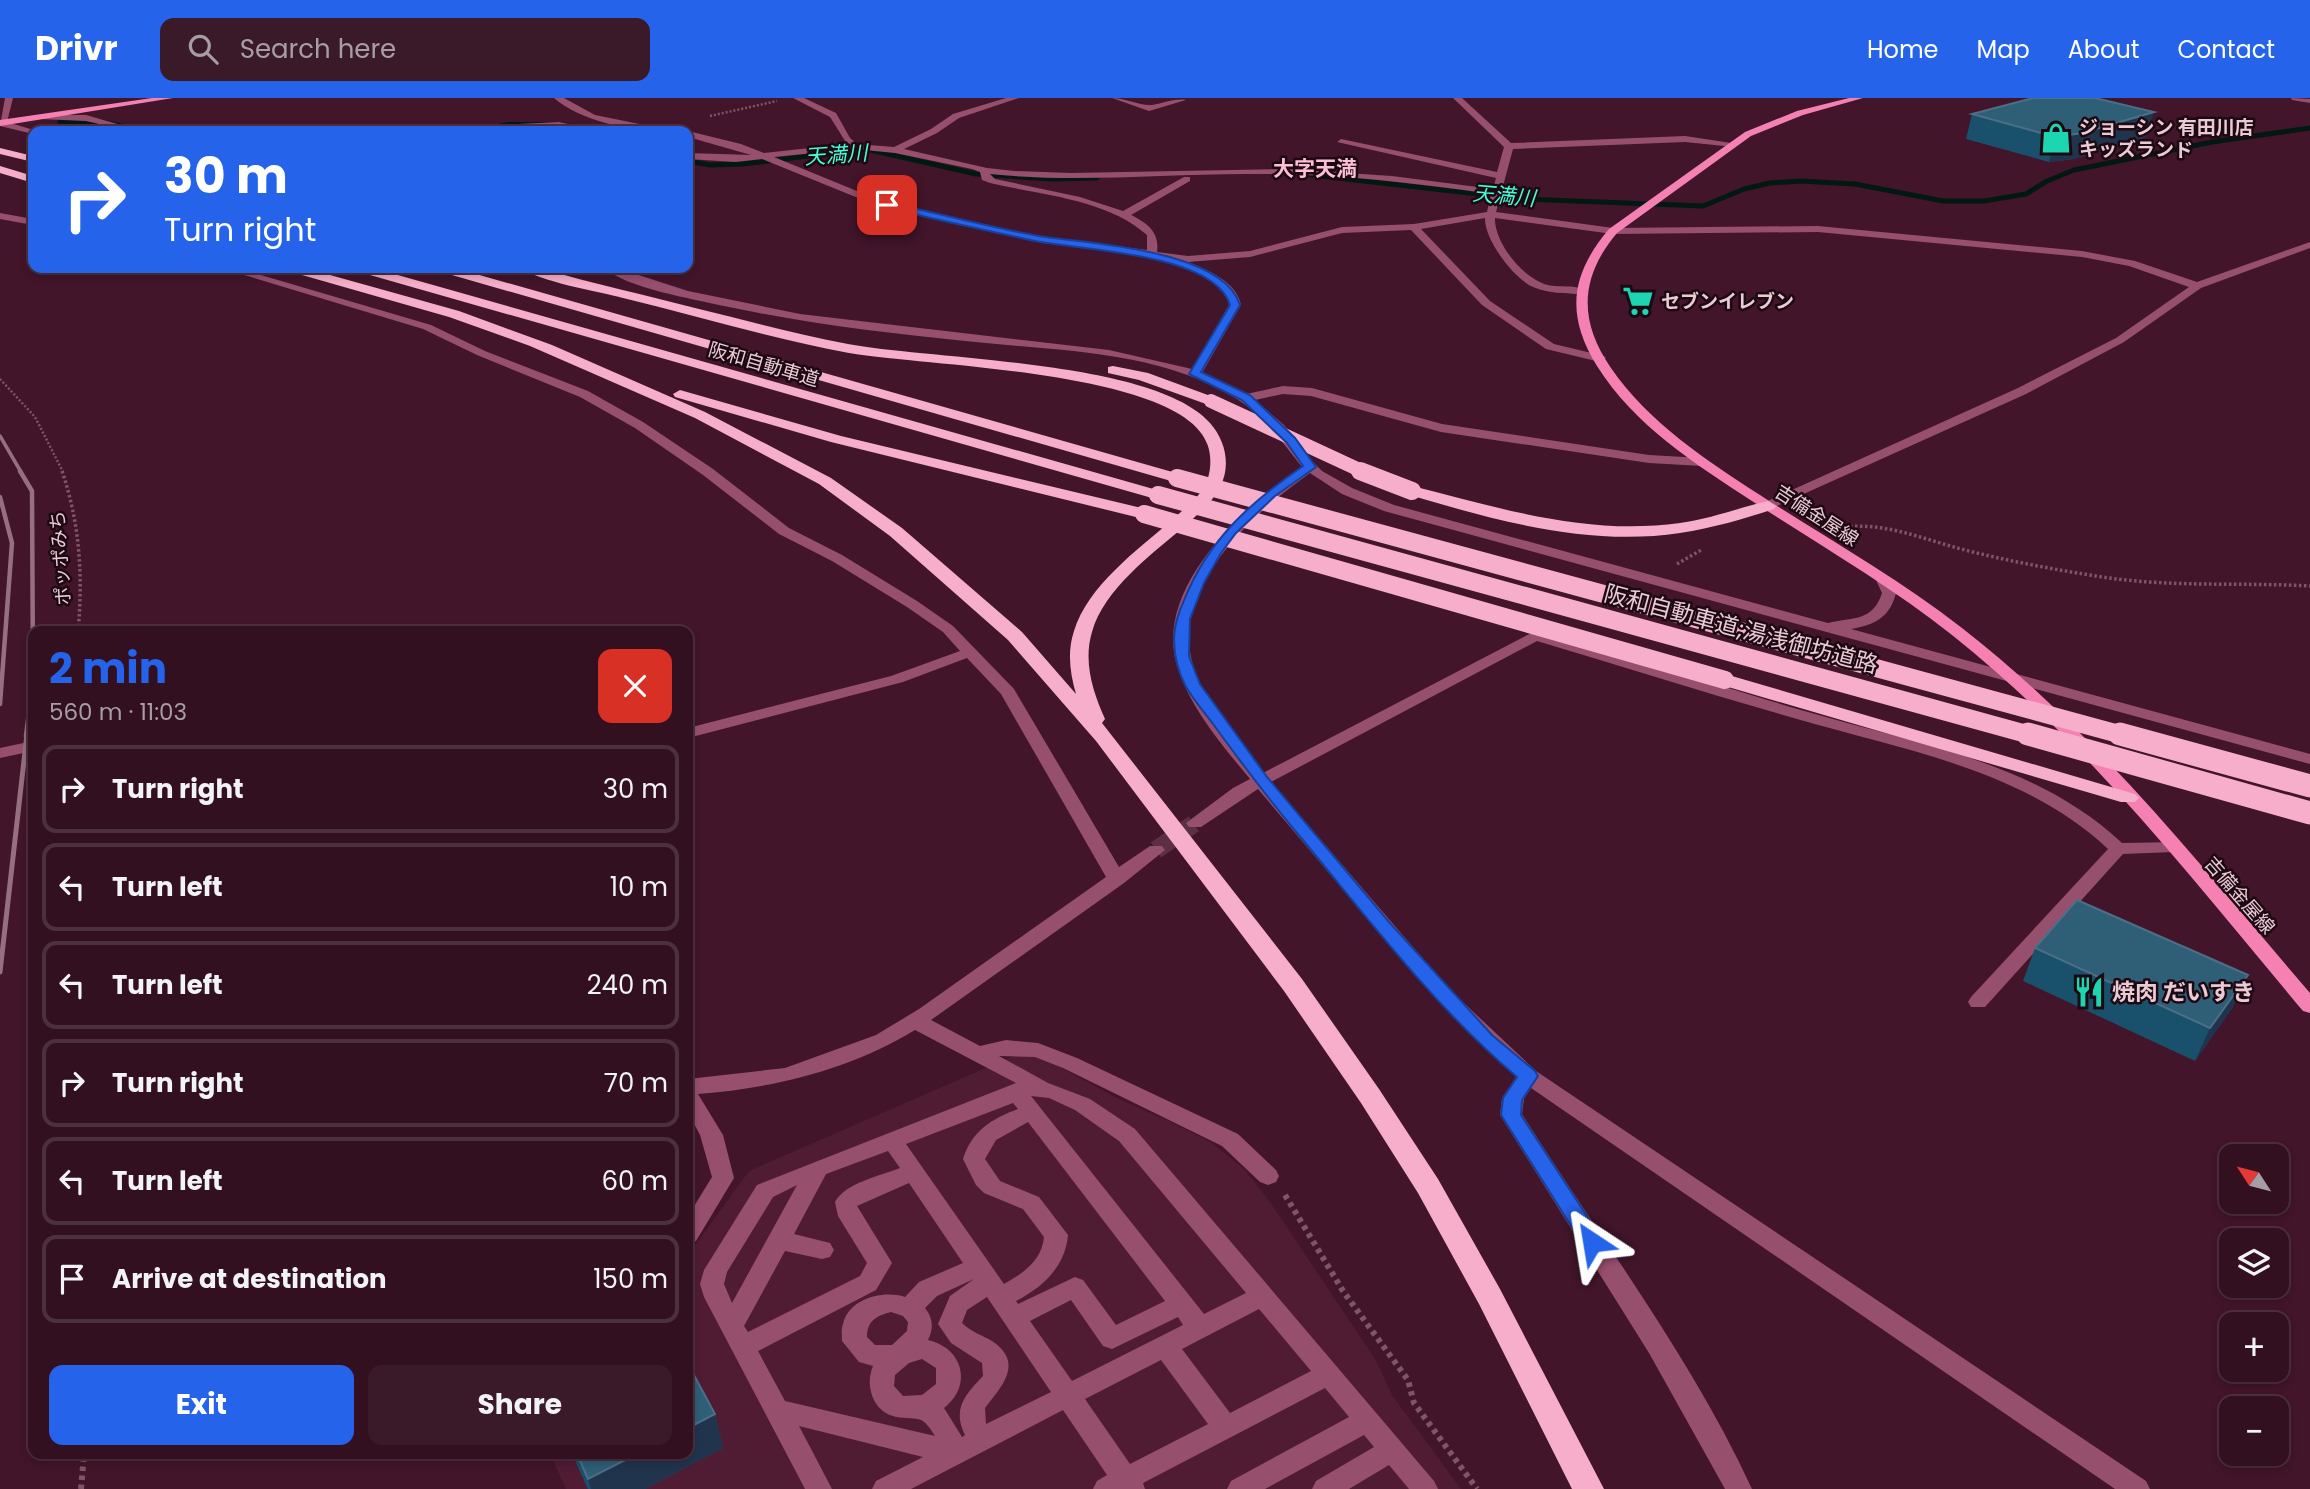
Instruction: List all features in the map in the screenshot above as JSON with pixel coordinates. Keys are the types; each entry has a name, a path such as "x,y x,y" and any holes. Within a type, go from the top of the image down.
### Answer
{"highway":[{"path":"0,153 28,161"},
{"path":"0,169 28,178"},
{"path":"0,182 28,190"},
{"path":"310,273 454,314 535,344 758,418 1144,514 2128,798"},
{"name":"阪和自動車道","path":"378,273 1158,495"},
{"name":"阪和自動車道","path":"460,273 1177,478"},
{"path":"547,273 852,349 1120,386 1178,406 1209,430 1219,463 1214,485 1193,509 1108,590 1088,618 1082,636 1080,676 1083,692 1103,737"},
{"path":"650,300 855,338 1103,368 1143,376 1211,401 1337,462 1412,491 1515,518 1602,530 1644,532 1706,525 1768,506"},
{"path":"535,344 699,415 824,481 896,533 1015,636 1103,737 1293,985 1413,1164 1490,1297 1588,1489"},
{"name":"阪和自動車道;湯浅御坊道路","path":"1177,478 2310,786"},
{"name":"阪和自動車道;湯浅御坊道路","path":"1158,495 1608,617 2310,813"}],"main road":[{"path":"1,123 169,98"},
{"name":"吉備金屋線","path":"1859,98 1782,119 1734,144 1640,210 1599,245 1589,261 1580,291 1582,314 1600,358 1616,384 1639,409 1702,463 1956,630 2016,680 2065,727 2173,846 2310,1006"}],"street":[{"path":"9,98 1,123 28,130"},
{"path":"558,98 581,113 640,126"},
{"path":"797,98 833,116 853,146"},
{"path":"895,150 934,131 956,116 1015,98"},
{"path":"1116,98 1149,108 1182,100"},
{"path":"1457,98 1502,137 1508,146 1490,214 1492,229 1519,272 1536,285 1580,291"},
{"path":"2295,98 2310,102"},
{"path":"43,117 99,120 120,126"},
{"path":"538,126 565,126"},
{"path":"693,135 729,143 871,200 902,209 1038,239 1188,259 1267,250 1322,233 1413,227 1490,214 1613,231 1782,227 1856,231 2092,255 2131,263 2197,286"},
{"path":"1508,146 1698,139 1734,144"},
{"path":"1341,142 1502,176"},
{"path":"693,157 722,160 853,146 895,150 985,171 1041,175 1281,170 1431,183 1496,196"},
{"path":"985,171 985,177 993,181 1085,201 1122,216 1150,232 1154,243 1152,254"},
{"path":"1122,216 1187,179"},
{"path":"0,216 28,221"},
{"path":"1413,227 1486,303 1550,347 1600,358"},
{"path":"1768,506 2022,391 2120,340 2197,286 2310,245"},
{"path":"1152,254 1204,274 1220,284 1234,298 1235,305 1195,374"},
{"path":"243,273 427,327 603,404 708,472 785,531 837,558 912,604 948,629 1008,692 1117,878"},
{"path":"623,273 674,291 790,316 889,330 1098,352 1144,360 1195,374 1246,398 1291,440 1310,467 1343,488 1389,508 2310,759"},
{"path":"1246,398 1283,390 1312,391 1441,428 1649,459 1702,463"},
{"path":"1310,467 1271,494 1231,531 1215,552 1198,583 1183,619 1182,656 1192,684 1262,781 1448,1000 1485,1040 1528,1076 2137,1489"},
{"path":"1805,623 1851,626 1877,617 1884,610 1889,593 1883,580"},
{"path":"1195,823 1239,792 1535,636 1969,765 2021,785 2080,815 2105,833 2118,849"},
{"path":"693,732 897,679 938,662 972,653"},
{"path":"0,753 28,747"},
{"path":"1978,1002 2118,849 2173,846"},
{"path":"693,1087 786,1075 883,1040 915,1021 1156,850"},
{"path":"915,1021 1040,1087 1090,1109 1127,1135 1425,1489"},
{"path":"978,1054 1006,1046 1038,1050 1070,1063 1230,1140 1268,1177"},
{"path":"1528,1076 1513,1098 1511,1115 1621,1285 1709,1431 1739,1489"},
{"path":"818,1489 712,1284 716,1270 765,1191 1016,1091 1040,1087"},
{"path":"1016,1091 1201,1329"},
{"path":"693,1103 704,1116 719,1154 723,1178 693,1227"},
{"path":"910,1307 928,1290 990,1283 1013,1292 1042,1270 1054,1253 1056,1235 1031,1203 992,1187 974,1159 980,1142 997,1126 1032,1112"},
{"path":"892,1140 1068,1396 1121,1486 1329,1374"},
{"path":"737,1336 779,1240 818,1168"},
{"path":"737,1336 868,1283 880,1263 846,1210 846,1202 863,1192 914,1172"},
{"path":"779,1240 822,1250"},
{"path":"981,1440 970,1424 971,1408 990,1387 996,1368 995,1360 988,1352 957,1338 950,1324 953,1308 960,1299 990,1283"},
{"path":"1014,1318 1075,1287 1112,1339 1182,1304"},
{"path":"885,1489 1262,1296"},
{"path":"919,1409 942,1398 951,1380 947,1363 932,1352 922,1349 901,1354 890,1357 867,1355 854,1341 853,1333 855,1323 869,1308 891,1302 910,1307 918,1314 921,1331 911,1348 901,1354 884,1369 882,1390 896,1406 919,1409 928,1409 938,1416 956,1453"},
{"path":"1165,1346 1226,1428"},
{"path":"776,1410 956,1453"},
{"path":"1242,1489 1367,1420"},
{"path":"1325,1489 1392,1450"}],"path":[{"path":"685,126 786,99"},
{"name":"ポッポみち","path":"0,379 39,423 65,477 75,509 79,544 81,604 79,626"},
{"path":"1818,538 1848,526 1860,525 1878,527 1973,552 2168,585 2253,583 2310,586"},
{"path":"1268,1177 1288,1197 1343,1291 1408,1380 1414,1403 1477,1489"},
{"path":"81,1489 84,1459"}],"shaded area":[{"path":"1018,1054 1043,1058 1117,1098 1212,1143 1244,1169 1270,1202 1375,1359 1392,1395 1461,1489 566,1489 552,1459 693,1459 693,1248 749,1171"}],"building":[{"path":"2033,98 2095,98 2154,112 2082,133 2056,137 1972,114"},
{"path":"2077,900 2248,975 2210,1028 2035,948"},
{"path":"693,1373 715,1414 693,1425"},
{"path":"579,1459 627,1459 588,1479"}],"waterway":[{"name":"天満川","path":"72,122 90,126"},
{"name":"天満川","path":"1302,174 1522,199 1703,206 1744,189 1770,183 1801,181 1855,184 1943,201 1984,201 2026,194 2047,181 2074,170 2212,142 2310,128"},
{"name":"天満川","path":"693,162 710,165 743,164 866,149 976,174 1051,179 1097,178"}],"tunnel":[{"path":"1156,850 1195,823"}],"railway":[{"path":"0,436 21,472"},
{"path":"20,471 32,491 33,626"},
{"path":"0,497 12,543 0,704"},
{"path":"26,736 28,719"},
{"path":"0,972 27,734"}],"place":[{"name":"ジョーシン 有田川店 キッズランド","path":"2056,138"},
{"name":"セブンイレブン","path":"1638,301"},
{"name":"焼肉 だいすき","path":"2089,992"}],"district":[{"name":"大字天満","path":"1315,169"}],"route":[{"path":"887,205 1038,239 1152,254 1186,265 1231,293 1235,305 1195,374 1246,398 1291,440 1310,467 1271,494 1231,531 1215,552 1198,583 1183,619 1181,637 1182,656 1192,684 1262,781 1383,926 1485,1040 1528,1076 1513,1098 1511,1115 1592,1242"}]}
